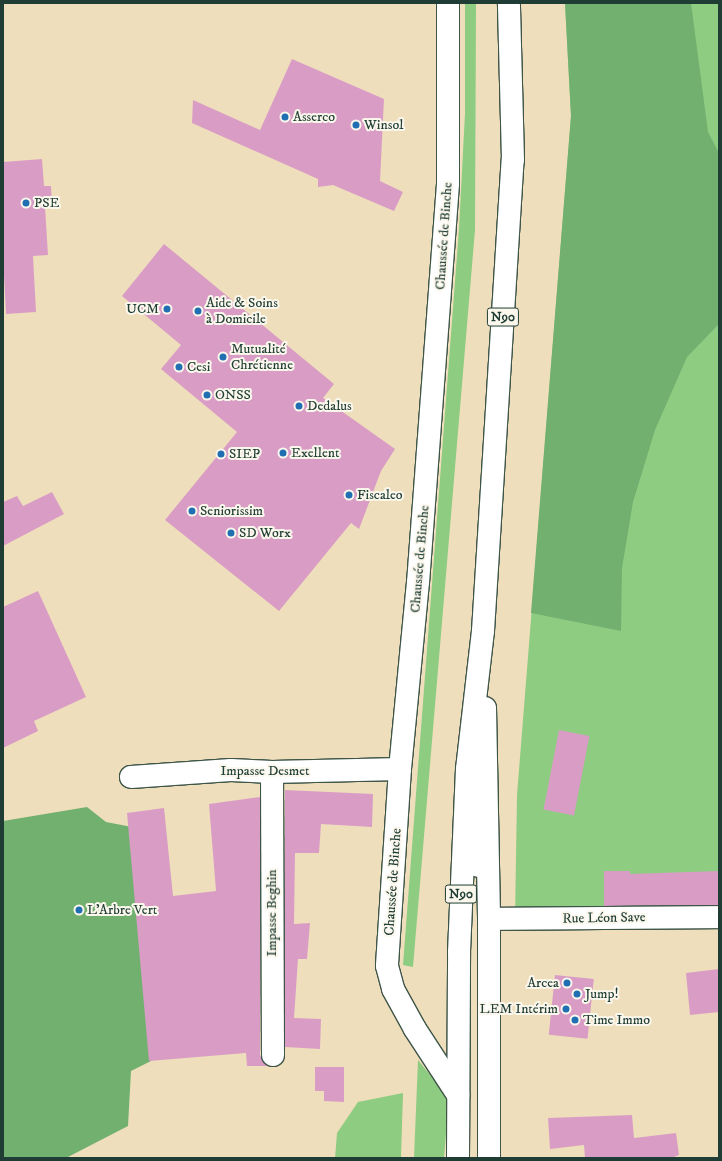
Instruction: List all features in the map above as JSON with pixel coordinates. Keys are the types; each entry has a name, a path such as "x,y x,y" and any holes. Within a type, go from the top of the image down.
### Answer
{"street":[{"name":"Chaussée de Binche","path":"448,3 448,184 418,582 400,769 388,966 393,989 415,1029 458,1095"},
{"name":"N90","path":"458,1158 459,952 467,768 483,631 513,160 509,3"},
{"name":"N90","path":"483,631 489,919 488,1158"},
{"path":"467,768 475,809 479,898 489,919"},
{"name":"Impasse Desmet","path":"131,777 231,770 272,772 400,769"},
{"name":"Impasse Beghin","path":"272,772 272,1055"},
{"name":"Rue Léon Save","path":"489,919 719,917"}],"green space":[{"path":"465,3 476,3 475,230 413,967 403,965 459,229 465,113"},
{"path":"565,3 719,3 719,917 515,919 517,795 571,116"},
{"path":"565,3 691,3 708,132 719,153 719,324 687,357 655,430 633,502 622,568 621,631 531,613 571,116"},
{"name":"L'Arbre Vert","path":"87,807 106,822 132,827 169,1052 131,1071 128,1126 66,1158 3,1158 3,821"},
{"path":"418,1060 449,1098 444,1158 414,1158"},
{"path":"403,1093 401,1158 335,1158 337,1133 358,1102"}],"building":[{"path":"292,59 384,99 380,181 403,192 394,211 333,185 318,187 318,179 192,123 193,100 260,130"},
{"path":"42,159 44,186 51,186 52,207 45,207 48,255 33,256 36,312 6,314 3,256 3,162"},
{"path":"164,244 334,384 323,398 395,449 381,471 359,529 351,523 279,611 165,520 237,432 161,369 181,345 122,296"},
{"path":"52,492 64,514 3,546 3,502 17,496 23,506"},
{"path":"38,591 86,697 34,721 38,731 3,748 3,607"},
{"path":"559,730 589,736 574,815 544,810"},
{"path":"285,790 373,794 372,827 321,824 319,853 295,853 294,924 310,923 307,959 298,959 294,1018 321,1019 320,1049 285,1047"},
{"path":"260,797 260,1055 267,1066 247,1066 246,1053 149,1061 127,813 164,808 173,896 216,891 209,804"},
{"path":"604,871 630,871 630,874 719,871 719,905 604,906"},
{"path":"719,969 719,1012 690,1015 686,973"},
{"path":"555,975 594,979 588,1039 549,1035"},
{"path":"315,1067 344,1067 344,1102 324,1101 324,1091 315,1091"},
{"path":"632,1115 634,1138 676,1133 679,1155 671,1158 585,1158 584,1145 550,1149 548,1118"}],"place":[{"name":"Asserco","path":"285,117"},
{"name":"Winsol","path":"356,125"},
{"name":"PSE","path":"26,203"},
{"name":"UCM","path":"167,309"},
{"name":"Aide & Soins à Domicile","path":"198,311"},
{"name":"Mutualité Chrétienne","path":"223,357"},
{"name":"Cesi","path":"179,367"},
{"name":"ONSS","path":"207,395"},
{"name":"Dedalus","path":"299,406"},
{"name":"Exellent","path":"283,453"},
{"name":"SIEP","path":"221,454"},
{"name":"Fiscaleo","path":"349,495"},
{"name":"Seniorissim","path":"192,511"},
{"name":"SD Worx","path":"231,533"},
{"name":"L'Arbre Vert","path":"79,910"},
{"name":"Arcea","path":"567,983"},
{"name":"Jump!","path":"577,994"},
{"name":"LEM Intérim","path":"566,1009"},
{"name":"Time Immo","path":"575,1020"}]}
